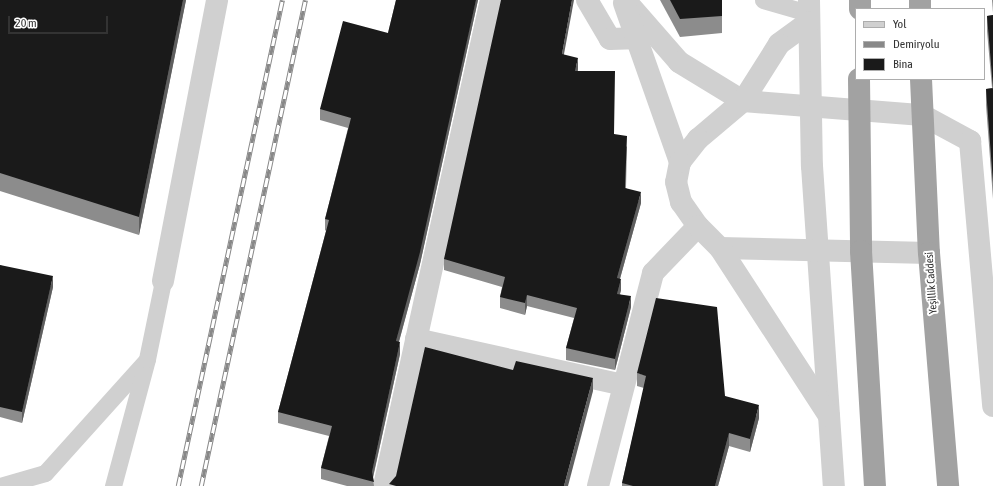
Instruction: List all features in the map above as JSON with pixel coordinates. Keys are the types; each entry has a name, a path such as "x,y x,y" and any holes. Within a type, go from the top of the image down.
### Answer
{"highway":[{"path":"859,80 861,251 875,486"},
{"name":"Yeşillik Caddesi","path":"921,80 929,253 948,486"}],"street":[{"path":"164,281 217,0"},
{"path":"384,486 491,0"},
{"path":"587,0 610,39 634,38"},
{"path":"624,0 634,38 680,162"},
{"path":"624,0 679,62 743,101 811,106 859,112 922,115 970,141 993,406"},
{"path":"809,12 779,44 743,101 698,139 680,162 676,182 681,202 698,226 720,248 830,417"},
{"path":"809,12 811,106 818,251 834,486"},
{"path":"598,486 653,273 698,226"},
{"path":"720,248 929,253"},
{"path":"416,339 624,385"}],"lane":[{"path":"763,0 809,12"},
{"path":"113,486 148,359 164,281"},
{"path":"0,486 46,473 148,359"}],"building":[{"path":"0,0 183,0 139,217 0,173"},
{"path":"396,0 476,0 420,252 396,341 400,342 372,472 374,482 321,468 332,426 278,412 329,220 325,219 351,118 320,109 343,21 388,33"},
{"path":"501,0 572,0 562,54 578,58 575,71 615,71 614,134 627,136 625,188 641,192 617,278 621,279 617,294 631,296 615,359 566,348 577,308 527,295 525,303 500,297 505,277 444,259"},
{"path":"670,0 722,0 722,16 680,19"},
{"path":"993,15 993,88 987,16"},
{"path":"993,88 993,183 986,89"},
{"path":"0,265 53,276 22,412 0,407"},
{"path":"656,298 717,307 725,396 759,405 750,439 729,433 715,486 633,486 622,483 646,376 637,373"},
{"path":"425,347 513,370 516,361 593,378 564,486 396,486 389,484 396,476"}],"railway":[{"path":"178,486 282,0"},
{"path":"201,486 305,0"}]}
